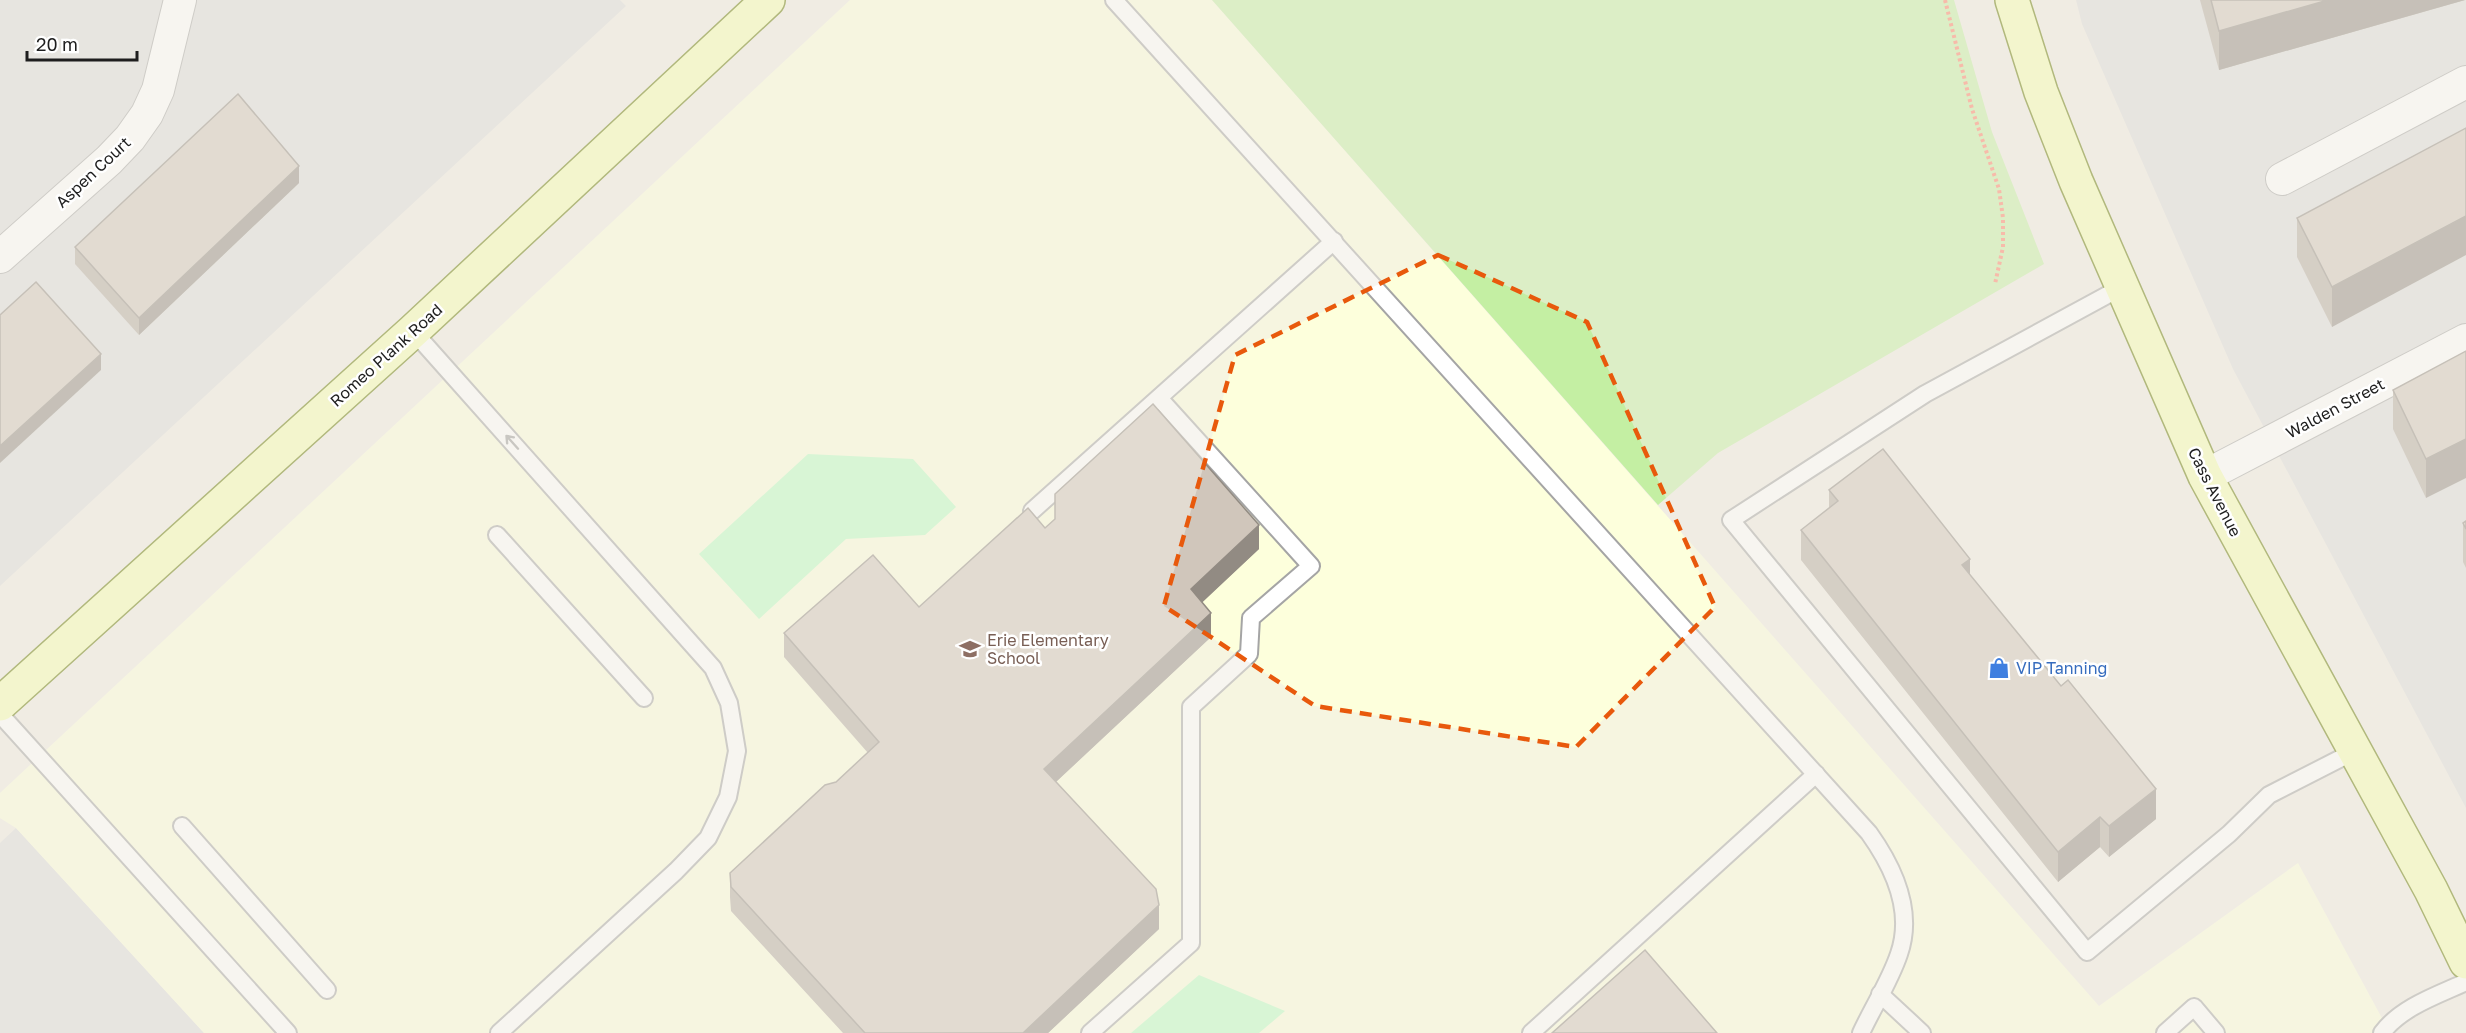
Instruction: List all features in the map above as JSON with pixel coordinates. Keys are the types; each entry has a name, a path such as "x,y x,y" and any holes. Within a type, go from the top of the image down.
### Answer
{"main road":[{"name":"Romeo Plank Road","path":"0,704 413,331 768,0"},
{"name":"Cass Avenue","path":"2013,0 2042,92 2076,181 2205,476 2431,890 2466,962"}],"street":[{"name":"Aspen Court","path":"0,257 109,160 130,138 147,114 158,90 180,0"},
{"path":"2282,179 2466,82"},
{"name":"Walden Street","path":"2205,476 2466,340"}],"lane":[{"path":"1114,0 1869,833 1887,858 1899,888 1905,921 1899,953 1861,1033"},
{"path":"1032,511 1334,241"},
{"path":"2122,286 1925,394 1731,520 2087,952 2229,834 2269,795 2355,751"},
{"path":"413,331 712,668 729,703 737,751 728,797 708,837 676,871 499,1033"},
{"path":"1090,1033 1191,943 1191,707 1249,654 1251,618 1311,566 1159,398"},
{"path":"497,536 644,698"},
{"path":"0,714 288,1033"},
{"path":"1531,1033 1816,774"},
{"path":"182,826 327,990"},
{"path":"2382,1033 2391,1022 2418,1005 2466,982"},
{"path":"1880,994 1922,1033"},
{"path":"2165,1033 2194,1007 2216,1033"}],"path":[{"path":"1945,0 1972,109 1999,189 2003,218 2003,247 1995,284"}],"highlighted area":[{"path":"1438,255 1587,322 1715,607 1576,747 1315,706 1164,606 1235,355"}],"shaded area":[{"path":"0,0 620,0 626,6 0,586"},
{"name":"Erie Elementary School","path":"850,0 1212,0 2099,1006 2298,863 2390,1033 204,1033 16,828 0,818 0,793"},
{"path":"2076,0 2466,0 2466,808 2233,369 2082,24"},
{"path":"16,828 204,1033 0,1033 0,843"}],"green space":[{"path":"1212,0 1954,0 1992,132 2044,264 1718,453 1658,505"},
{"path":"808,454 913,459 956,507 925,535 846,539 759,619 699,554"},
{"path":"1199,975 1285,1011 1259,1033 1131,1033"}],"building":[{"path":"2211,0 2328,0 2219,31"},
{"path":"238,94 299,166 139,318 75,247"},
{"path":"2466,128 2466,216 2332,287 2297,218"},
{"path":"36,282 101,354 0,446 0,315"},
{"path":"2466,351 2466,439 2426,459 2393,390"},
{"name":"Erie Elementary School","path":"1153,404 1259,525 1191,589 1211,613 1044,769 1156,889 1159,905 1023,1033 865,1033 731,887 730,873 825,785 836,782 879,742 784,633 873,555 919,607 1028,508 1045,528 1055,519 1055,494"},
{"path":"1883,449 1970,559 1962,565 2061,686 2068,680 2156,789 2109,826 2100,817 2058,852 1801,530 1838,501 1829,490"},
{"path":"1645,950 1717,1033 1552,1033"}],"place":[{"name":"Erie Elementary School","path":"970,649"},
{"name":"VIP Tanning","path":"1999,668"}]}
